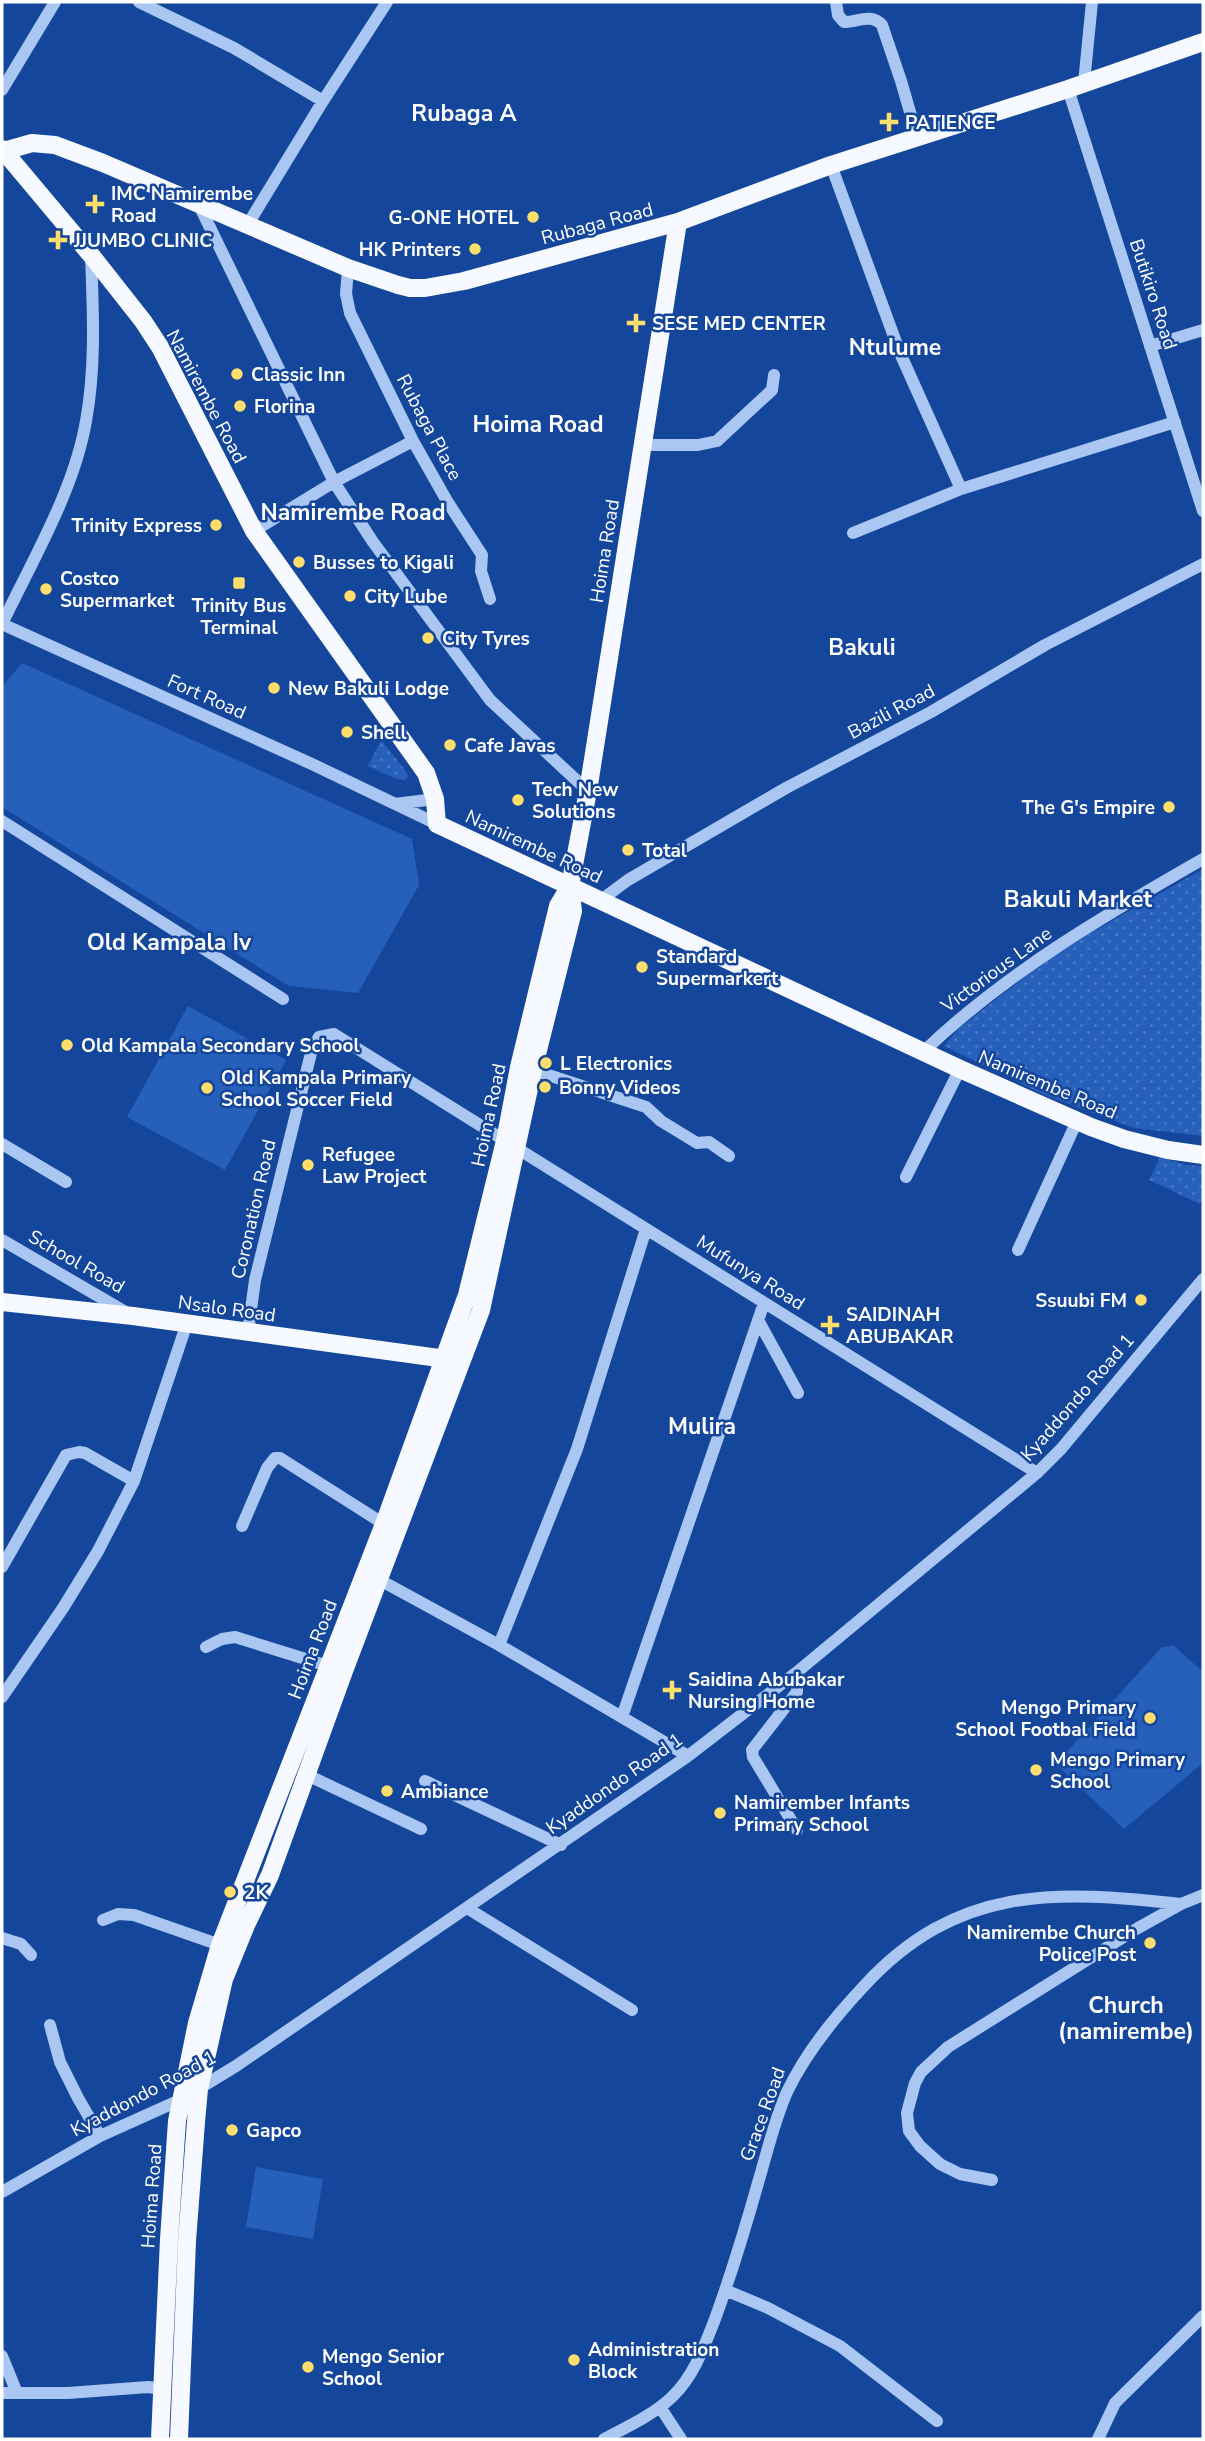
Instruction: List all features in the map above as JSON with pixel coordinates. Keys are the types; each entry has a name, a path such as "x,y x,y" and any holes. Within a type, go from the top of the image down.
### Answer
{"main road":[{"name":"Rubaga Road","path":"3,150 32,143 55,145 348,268 410,288 425,288 464,281 678,222 831,164 1076,86 1203,42"},
{"name":"Namirembe Road","path":"3,150 128,301 160,347 254,531 426,773 435,799 437,824 1077,1121 1124,1139 1203,1155"},
{"name":"Hoima Road","path":"160,2439 169,2239 180,2100 197,2023 220,1945 446,1359 533,1070 573,911 570,886 588,791 678,222"},
{"name":"Hoima Road","path":"179,2439 187,2241 199,2089 225,1979 246,1925 270,1875 305,1774 481,1310 511,1144 520,1067 558,906 570,886"},
{"name":"Nsalo Road","path":"2,1302 133,1316 446,1359"}],"street":[{"path":"2,90 55,2"},
{"path":"139,2 234,48 323,101"},
{"path":"248,224 387,2"},
{"path":"836,2 838,15 844,22 868,18 877,20 882,25 917,136"},
{"name":"Butikiro Road","path":"1092,2 1076,86 1150,346 1203,511"},
{"path":"831,164 900,353 961,489"},
{"path":"198,203 334,482 373,542 491,700 588,791"},
{"path":"2,624 67,485 86,422 93,313 91,255"},
{"name":"Rubaga Place","path":"348,268 346,294 350,313 413,441 482,555 481,571 490,599"},
{"path":"1150,346 1203,330"},
{"path":"641,445 698,445 717,442 772,390 774,375"},
{"path":"853,533 961,489 1175,422"},
{"path":"254,531 334,482 413,441"},
{"name":"Bazili Road","path":"601,900 628,880 786,788 931,712 1045,645 1203,564"},
{"name":"Fort Road","path":"2,624 437,824"},
{"path":"395,804 435,799"},
{"path":"2,821 283,999"},
{"name":"Victorious Lane","path":"924,1051 965,1013 1016,974 1132,900 1203,859"},
{"name":"Coronation Road","path":"248,1332 255,1280 268,1224 312,1049 319,1037 334,1034 341,1037 511,1144"},
{"path":"906,1177 960,1069"},
{"path":"533,1070 600,1090 646,1108 697,1143 709,1143 729,1156"},
{"path":"1018,1250 1077,1121"},
{"path":"2,1144 66,1182"},
{"name":"Mufunya Road","path":"511,1144 1037,1473"},
{"path":"499,1645 577,1449 646,1229"},
{"name":"School Road","path":"2,1240 133,1316"},
{"name":"Kyaddondo Road 1","path":"2,2192 100,2136 199,2089 688,1756 797,1672 1037,1473 1061,1449 1203,1279"},
{"path":"622,1717 764,1303"},
{"path":"758,1320 799,1393"},
{"path":"2,1697 84,1574 134,1481 187,1324"},
{"path":"2,1567 66,1455 79,1452 85,1454 134,1481"},
{"path":"242,1526 267,1468 275,1458 280,1458 384,1524"},
{"path":"378,1579 499,1645 688,1756"},
{"path":"206,1647 222,1639 235,1637 328,1666"},
{"path":"797,1672 797,1692 752,1750 753,1757 797,1830"},
{"path":"305,1774 421,1829"},
{"path":"425,1781 561,1844"},
{"path":"992,2180 960,2174 940,2164 920,2146 909,2131 907,2113 915,2083 921,2072 948,2047 1138,1928 1181,1903 1203,1895"},
{"name":"Grace Road","path":"604,2439 660,2407 688,2378 702,2354 726,2290 786,2095 816,2043 840,2012 887,1961 944,1923 974,1909 1007,1902 1101,1896 1181,1903"},
{"path":"467,1908 632,2010"},
{"path":"103,1920 118,1914 134,1915 220,1945"},
{"path":"2,1938 21,1944 31,1955"},
{"path":"50,2025 60,2062 100,2136"},
{"path":"726,2290 768,2308 841,2346 937,2421"},
{"path":"1098,2439 1115,2403 1203,2316"},
{"path":"2,2356 18,2393"},
{"path":"2,2393 68,2393 149,2387 163,2389"},
{"path":"660,2407 681,2439"}],"shaded area":[{"path":"22,663 412,839 419,885 358,993 289,986 2,807 2,687"},
{"path":"381,740 406,771 408,777 405,780 368,766"},
{"path":"1203,869 1203,1136 1134,1128 1047,1096 944,1046 958,1029 1057,952"},
{"name":"Old Kampala Primary School Soccer Field","path":"188,1006 286,1060 225,1170 127,1117"},
{"path":"1160,1157 1186,1165 1203,1166 1203,1194 1200,1204 1149,1180"},
{"name":"Mengo Primary School Footbal Field","path":"1173,1645 1203,1672 1203,1763 1124,1829 1056,1764 1161,1648"},
{"path":"256,2167 323,2179 313,2239 246,2227"}],"place":[{"name":"PATIENCE","path":"889,122"},
{"name":"IMC Namirembe Road","path":"95,204"},
{"name":"G-ONE HOTEL","path":"533,217"},
{"name":"JJUMBO CLINIC","path":"58,240"},
{"name":"HK Printers","path":"475,249"},
{"name":"SESE MED CENTER","path":"636,323"},
{"name":"Classic Inn","path":"237,374"},
{"name":"Florina","path":"240,406"},
{"name":"Trinity Express","path":"216,525"},
{"name":"Busses to Kigali","path":"299,562"},
{"name":"Trinity Bus Terminal","path":"239,583"},
{"name":"Costco Supermarket","path":"46,589"},
{"name":"City Lube","path":"350,596"},
{"name":"City Tyres","path":"428,638"},
{"name":"New Bakuli Lodge","path":"274,688"},
{"name":"Shell","path":"347,732"},
{"name":"Cafe Javas","path":"450,745"},
{"name":"Tech New Solutions","path":"518,800"},
{"name":"The G's Empire","path":"1169,807"},
{"name":"Total","path":"628,850"},
{"name":"Standard Supermarkert","path":"642,967"},
{"name":"Old Kampala Secondary School","path":"67,1045"},
{"name":"L Electronics","path":"546,1063"},
{"name":"Bonny Videos","path":"545,1087"},
{"name":"Old Kampala Primary School Soccer Field","path":"207,1088"},
{"name":"Refugee Law Project","path":"308,1165"},
{"name":"Ssuubi FM","path":"1141,1300"},
{"name":"SAIDINAH ABUBAKAR","path":"830,1325"},
{"name":"Saidina Abubakar Nursing Home","path":"672,1690"},
{"name":"Mengo Primary School Footbal Field","path":"1150,1718"},
{"name":"Mengo Primary School","path":"1036,1770"},
{"name":"Ambiance","path":"387,1791"},
{"name":"Namirember Infants Primary School","path":"720,1813"},
{"name":"2K","path":"230,1892"},
{"name":"Namirembe Church Police Post","path":"1150,1943"},
{"name":"Gapco","path":"232,2130"},
{"name":"Administration Block","path":"574,2360"},
{"name":"Mengo Senior School","path":"308,2367"}],"district":[{"name":"Rubaga A","path":"464,113"},
{"name":"Ntulume","path":"895,347"},
{"name":"Hoima Road","path":"538,424"},
{"name":"Namirembe Road","path":"353,512"},
{"name":"Bakuli","path":"862,647"},
{"name":"Bakuli Market","path":"1078,899"},
{"name":"Old Kampala Iv","path":"169,942"},
{"name":"Mulira","path":"702,1426"},
{"name":"Church (namirembe)","path":"1126,2018"}]}
